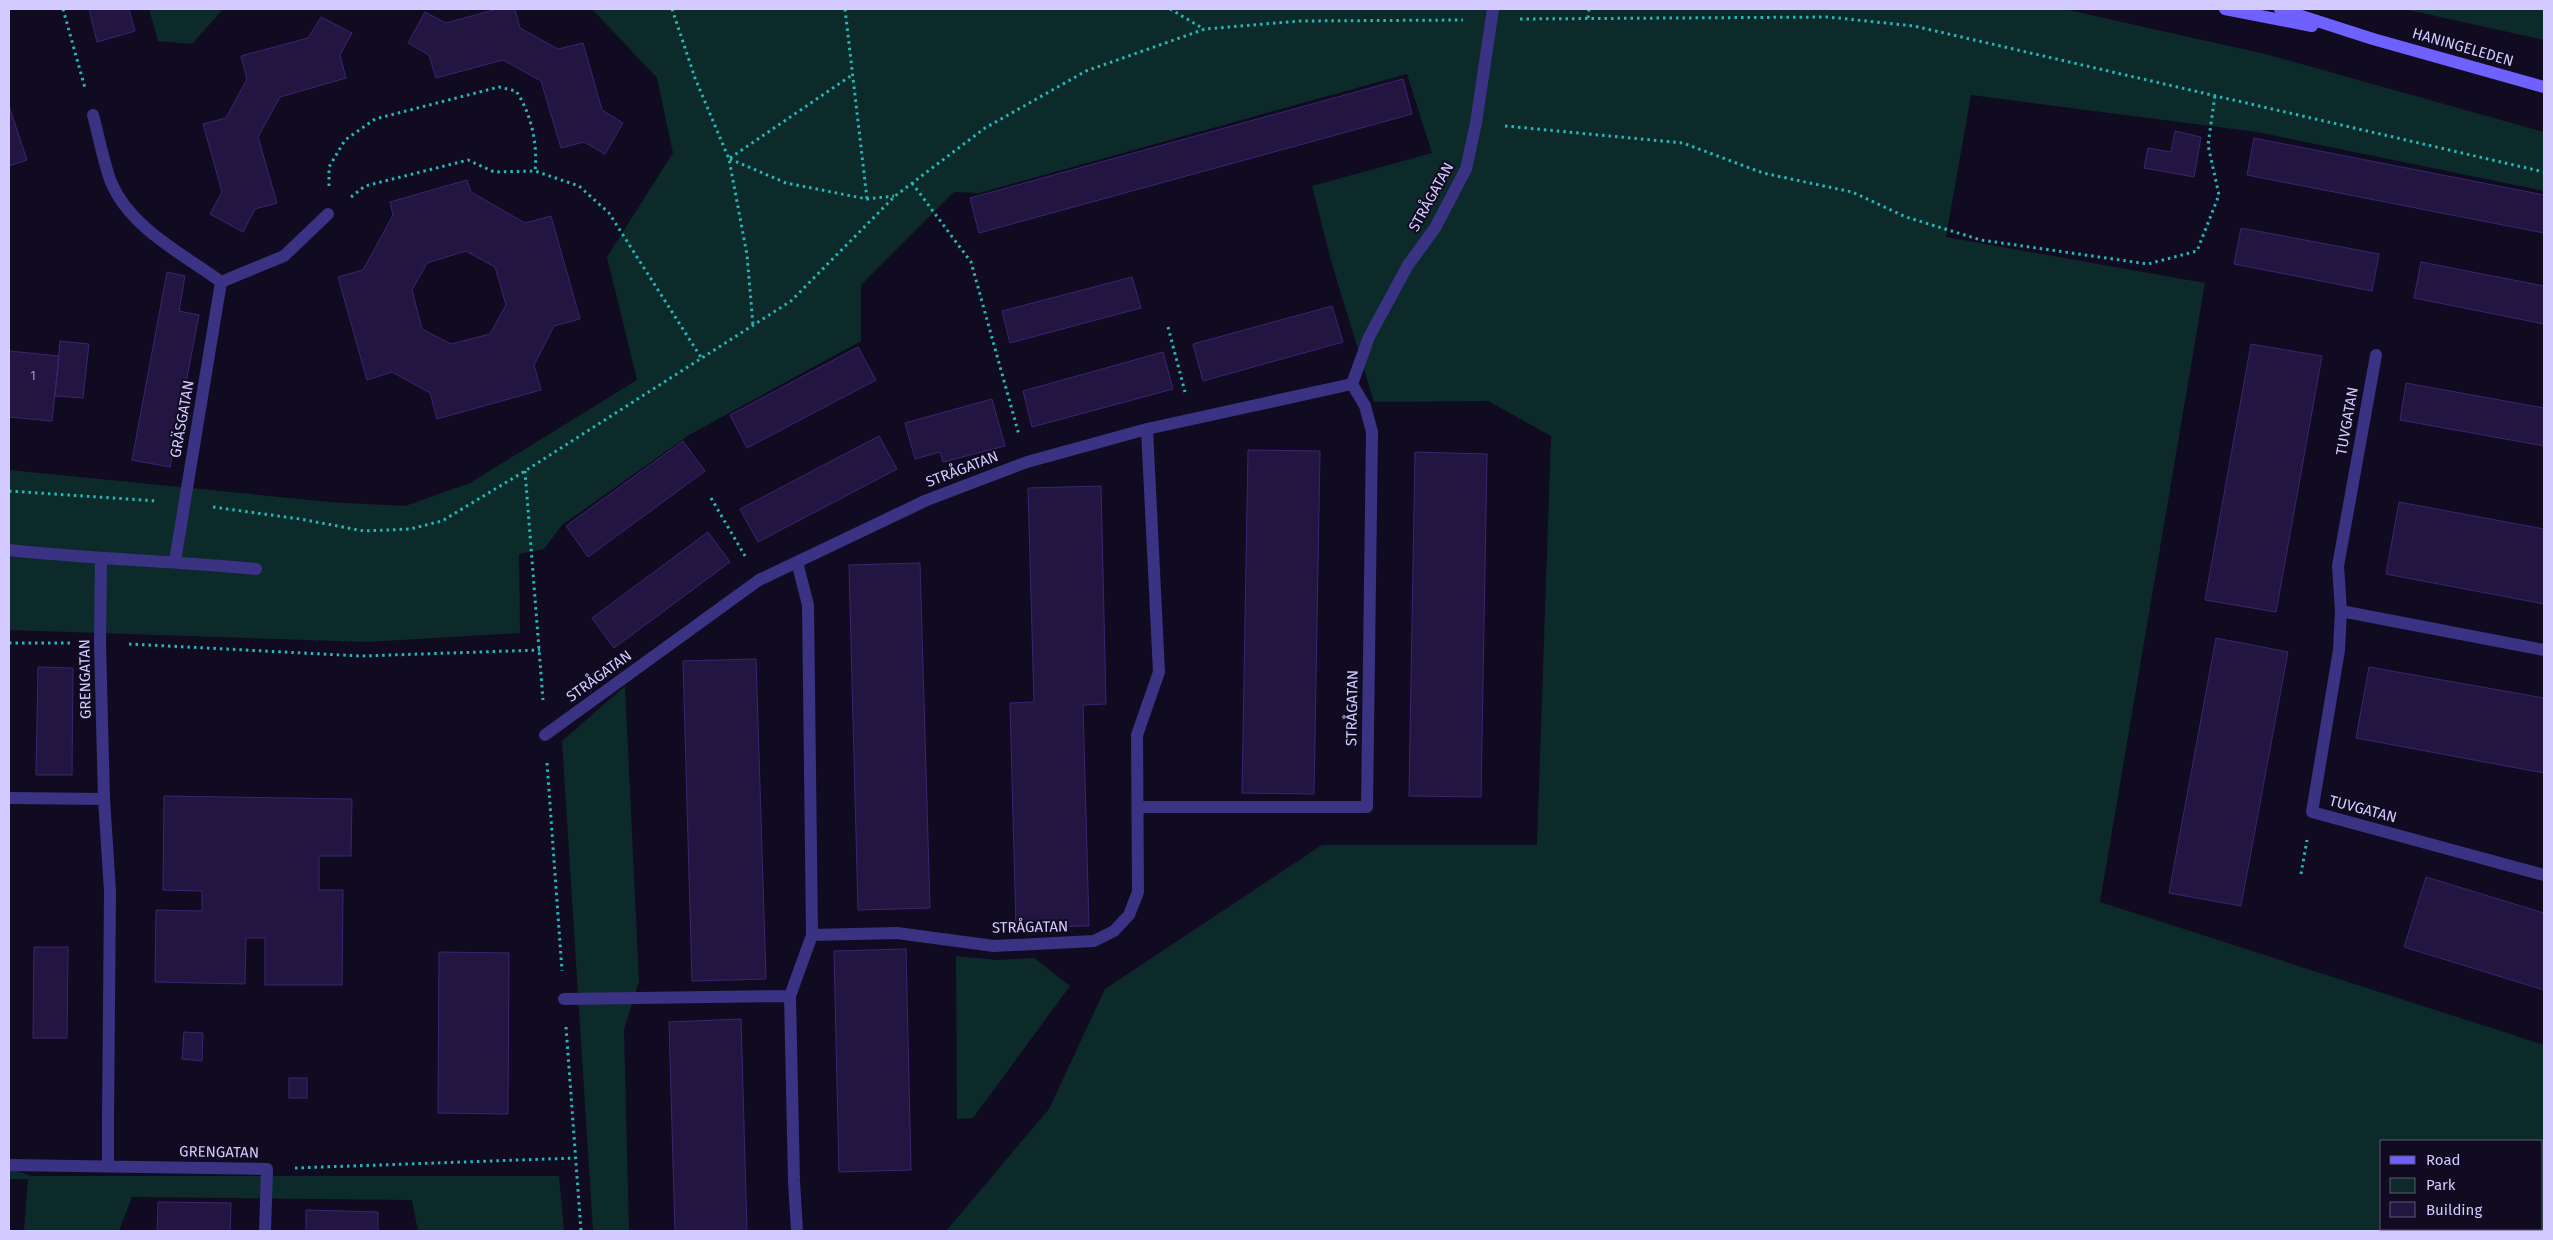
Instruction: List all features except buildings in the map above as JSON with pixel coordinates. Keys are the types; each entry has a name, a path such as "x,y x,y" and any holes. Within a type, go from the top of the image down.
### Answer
{"main road":[{"name":"HANINGELEDEN","path":"2225,9 2373,38"},
{"name":"HANINGELEDEN","path":"2280,9 2544,87"}],"street":[{"name":"STRÅGATAN","path":"1352,384 1369,337 1408,265 1435,228 1466,169 1476,123 1492,14"},
{"path":"93,115 112,182 124,204 140,223 222,282 284,256 328,214"},
{"name":"GRÄSGATAN","path":"175,561 222,282"},
{"name":"TUVGATAN","path":"2376,355 2338,566 2341,611 2339,650 2312,812 2544,875"},
{"name":"STRÅGATAN","path":"545,735 759,580 927,500 1027,462 1192,418 1352,384"},
{"name":"STRÅGATAN","path":"1138,806 1367,807 1372,432 1365,406 1352,384"},
{"name":"STRÅGATAN","path":"812,935 897,933 994,946 1094,941 1114,931 1129,914 1138,892 1137,735 1158,672 1148,429"},
{"path":"9,550 101,558 175,561 256,569"},
{"name":"GRENGATAN","path":"101,558 100,643 104,799 110,891 108,1166"},
{"path":"797,562 808,605 812,935 790,996 794,1181 797,1231"},
{"path":"2341,611 2544,650"},
{"path":"10,798 104,799"},
{"path":"564,999 790,996"},
{"name":"GRENGATAN","path":"9,1165 266,1169 265,1231"}],"path":[{"path":"63,9 93,115"},
{"path":"672,9 696,78 729,158 747,255 753,325"},
{"path":"845,9 867,199"},
{"path":"1170,9 1204,29"},
{"path":"1588,18 1589,9"},
{"path":"9,491 184,503 364,530 410,529 442,520 525,472 791,301 895,196 985,128 1086,71 1204,29 1300,21 1492,14 1588,18 1828,17 1914,26 2544,172"},
{"path":"729,158 852,75"},
{"path":"328,214 329,167 345,140 374,119 499,87 516,91 526,105 537,155 535,171"},
{"path":"1476,123 1683,143 1762,173 1852,192 1906,217 1981,240 2148,264 2196,251 2219,195 2208,144 2215,95"},
{"path":"729,158 786,183 867,199 895,196"},
{"path":"328,214 365,186 468,160 494,172 535,171 579,186 609,213 702,359"},
{"path":"912,183 971,262 1027,462"},
{"path":"1168,327 1192,418"},
{"path":"525,472 540,650 575,1158 582,1231"},
{"path":"711,498 759,580"},
{"path":"9,643 100,643 361,656 540,650"},
{"path":"266,1169 575,1158"}],"green space":[{"path":"149,9 223,9 192,44 158,41"},
{"path":"592,9 2064,9 2265,54 2544,132 2544,191 2257,132 1971,95 1946,237 2205,283 2100,902 2544,1045 2544,1231 946,1231 1049,1109 1105,989 1322,845 1537,845 1551,436 1488,401 1374,402 1332,264 1312,186 1432,153 1407,74 979,193 954,192 861,285 861,341 689,435 562,525 544,549 519,554 520,633 367,642 9,630 9,470 330,502 405,506 470,483 637,380 607,257 673,153 657,78"},
{"path":"2404,9 2544,9 2544,40"},
{"path":"625,686 639,981 624,1030 629,1231 593,1231 562,741"},
{"path":"956,956 997,960 1034,958 1070,986 973,1118 957,1119"},
{"path":"9,1168 31,1176 559,1176 564,1231 418,1231 412,1200 132,1197 119,1231 24,1231 28,1179 9,1179"}]}
